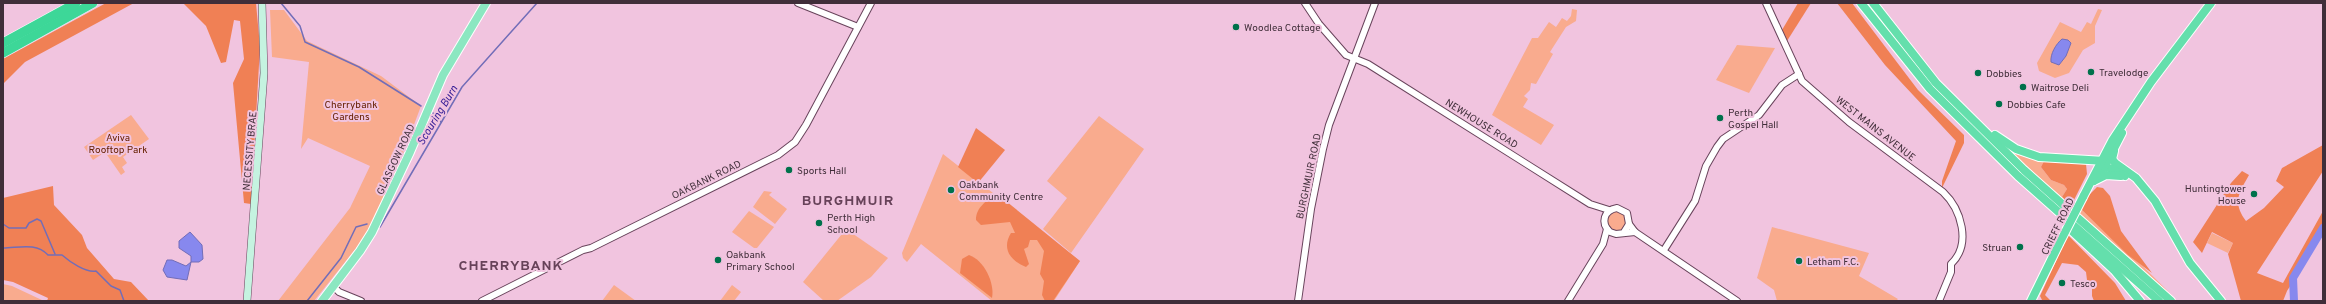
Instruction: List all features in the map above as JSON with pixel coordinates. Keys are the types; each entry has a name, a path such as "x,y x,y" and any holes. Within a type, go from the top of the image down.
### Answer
{"highway":[{"path":"3,43 76,3"},
{"path":"3,53 93,3"},
{"path":"1861,3 1930,89 2114,270 2140,301"},
{"path":"1873,3 1936,82 2035,180 2171,301"},
{"path":"2106,163 2130,115 2164,64 2211,3"},
{"path":"2106,163 2114,151 2130,115"},
{"path":"1972,118 2004,142 2025,153 2050,158 2106,163 2136,178 2154,201 2190,263 2221,301"},
{"path":"2106,163 2144,189"},
{"name":"CRIEFF ROAD","path":"2031,301 2082,197 2106,163"},
{"path":"2091,185 2106,175 2115,175 2131,179"},
{"path":"2018,176 2159,301"}],"main road":[{"name":"NECESSITY BRAE","path":"247,301 264,73 262,3"},
{"name":"GLASGOW ROAD","path":"322,301 360,251 372,232 444,75 486,3"}],"street":[{"path":"798,3 858,27"},
{"name":"OAKBANK ROAD","path":"482,301 750,169 788,148 798,138 806,125 870,3"},
{"name":"NEWHOUSE ROAD","path":"1305,3 1319,24 1346,55 1368,64 1596,208 1607,213"},
{"path":"1355,59 1375,3"},
{"name":"WEST MAINS AVENUE","path":"1766,3 1799,74 1808,86 1849,122 1947,196 1959,213 1962,228 1960,249 1951,264 1951,272 1939,301"},
{"name":"BURGHMUIR ROAD","path":"1298,301 1313,194 1323,149 1355,59"},
{"path":"1664,250 1695,201 1711,155 1723,139 1759,115 1782,85 1799,74"},
{"path":"1624,232 1629,224 1629,216 1624,210 1617,208 1607,213 1604,222 1607,229 1614,233 1635,232"},
{"path":"1629,224 1635,232 1664,250 1737,301"},
{"path":"1603,244 1607,229"},
{"path":"1568,301 1603,244 1614,233"},
{"path":"333,286 339,292 361,301"}],"green space":[{"path":"1572,9 1577,10 1576,21 1566,27 1550,52 1553,54 1536,84 1531,83 1530,90 1524,96 1528,99 1523,107 1554,125 1541,145 1492,115 1532,38 1538,38 1549,22 1556,27 1562,18 1567,21 1571,16"},
{"path":"2098,9 2102,10 2095,26 2095,43 2083,50 2069,73 2055,78 2039,71 2037,63 2060,22 2081,32 2087,22 2091,24"},
{"name":"Cherrybank Gardens","path":"270,10 284,10 307,41 381,76 421,106 403,154 369,229 361,242 314,301 278,301 350,208 370,166 308,138 301,149 309,62 272,57"},
{"path":"1737,45 1775,48 1749,93 1716,80"},
{"name":"Aviva Rooftop Park","path":"131,115 149,139 123,157 127,163 122,167 125,172 121,175 105,152 93,160 84,147"},
{"path":"1099,116 1144,149 1071,253 1043,229 1067,198 1047,181"},
{"path":"2005,146 2044,161 2041,167 2051,180 2064,185 2067,189 2062,197 2071,206 2069,210"},
{"path":"943,154 1080,261 1054,301 992,301 921,244 907,262 903,258 902,253"},
{"path":"764,191 772,192 769,195 787,209 775,224 753,207"},
{"path":"2081,209 2177,301 2173,301 2077,216"},
{"path":"749,211 774,227 757,248 754,248 732,232"},
{"path":"1617,211 1624,214 1627,221 1624,228 1617,231 1610,228 1607,221 1610,214"},
{"path":"1772,227 1869,253 1859,276 1898,299 1896,301 1777,301 1774,290 1757,278"},
{"path":"846,229 888,258 871,277 837,301 824,301 803,282"},
{"path":"2212,233 2233,243 2228,253 2207,243"},
{"path":"3,284 12,286 44,301 3,301"},
{"path":"614,285 636,301 602,301"},
{"path":"732,285 741,292 734,301 720,301"}],"shaded area":[{"path":"106,3 134,3 25,62 3,84 3,59"},
{"path":"183,3 256,3 260,47 251,204 244,203 233,83 244,59 240,21 234,20 226,62 221,63 206,26"},
{"path":"1798,3 1811,3 1787,41 1782,30"},
{"path":"1837,3 1852,3 1918,90 1964,135 1964,143 1942,188 1942,181 1956,141 1885,65"},
{"path":"2062,39 2068,40 2071,43 2066,56 2059,65 2051,62 2051,56 2054,49"},
{"path":"976,128 1005,150 978,183 958,167"},
{"path":"2323,145 2323,171 2257,273 2283,283 2323,211 2323,234 2287,291 2283,301 2241,301 2228,254 2233,243 2212,232 2202,253 2193,242 2231,183 2242,171 2249,175 2238,198 2239,208 2246,221 2264,208 2284,187 2276,181 2282,168"},
{"path":"2044,161 2086,164 2087,174 2071,206 2062,197 2067,189 2064,185 2051,180 2041,167"},
{"path":"53,186 54,205 82,235 87,248 114,279 131,282 149,301 47,301 48,298 13,282 3,280 3,198"},
{"path":"2097,187 2103,188 2110,196 2121,231 2152,273 2128,255 2081,209 2086,198"},
{"path":"996,193 1080,261 1053,301 1045,301 1042,295 1044,281 1040,274 1044,251 1037,240 1030,240 1028,247 1024,249 1029,264 1026,267 1012,258 1007,249 1008,239 1011,233 1015,233 1010,222 981,225 976,220 976,215 980,208"},
{"path":"190,232 202,245 203,259 199,262 191,262 191,256 179,248 179,241"},
{"path":"2068,235 2115,283 2126,301 2094,301 2092,296 2092,285 2087,280 2086,272 2078,265 2062,263 2045,295 2051,301 2042,300 2040,296"},
{"path":"969,255 984,267 992,286 992,298 960,273 962,259"},
{"path":"167,260 172,260 186,266 191,262 187,280 167,277 163,270"}],"waterway":[{"path":"281,3 300,26 305,42 359,67 421,106"},
{"name":"Scouring Burn","path":"380,227 462,87 537,3"},
{"path":"433,113 441,122"},
{"path":"3,224 9,228 26,228 29,223 37,219 41,221 55,254"},
{"name":"Scouring Burn","path":"307,301 341,258 356,227 367,224"},
{"path":"2294,301 2293,278 2323,228"},
{"path":"3,248 32,247 38,248 48,255 62,255 83,269 96,271 111,286 120,290 124,301"}],"place":[{"name":"Woodlea Cottage","path":"1236,27"},
{"name":"Travelodge","path":"2091,72"},
{"name":"Dobbies","path":"1978,73"},
{"name":"Waitrose Deli","path":"2023,87"},
{"name":"Dobbies Cafe","path":"1999,104"},
{"name":"Perth Gospel Hall","path":"1720,118"},
{"name":"Sports Hall","path":"789,170"},
{"name":"Oakbank Community Centre","path":"951,190"},
{"name":"Huntingtower House","path":"2254,194"},
{"name":"Perth High School","path":"819,223"},
{"name":"Struan","path":"2020,247"},
{"name":"Oakbank Primary School","path":"718,260"},
{"name":"Letham F.C.","path":"1799,261"},
{"name":"Tesco","path":"2062,283"}],"district":[{"name":"BURGHMUIR","path":"848,200"},
{"name":"CHERRYBANK","path":"511,265"}]}
